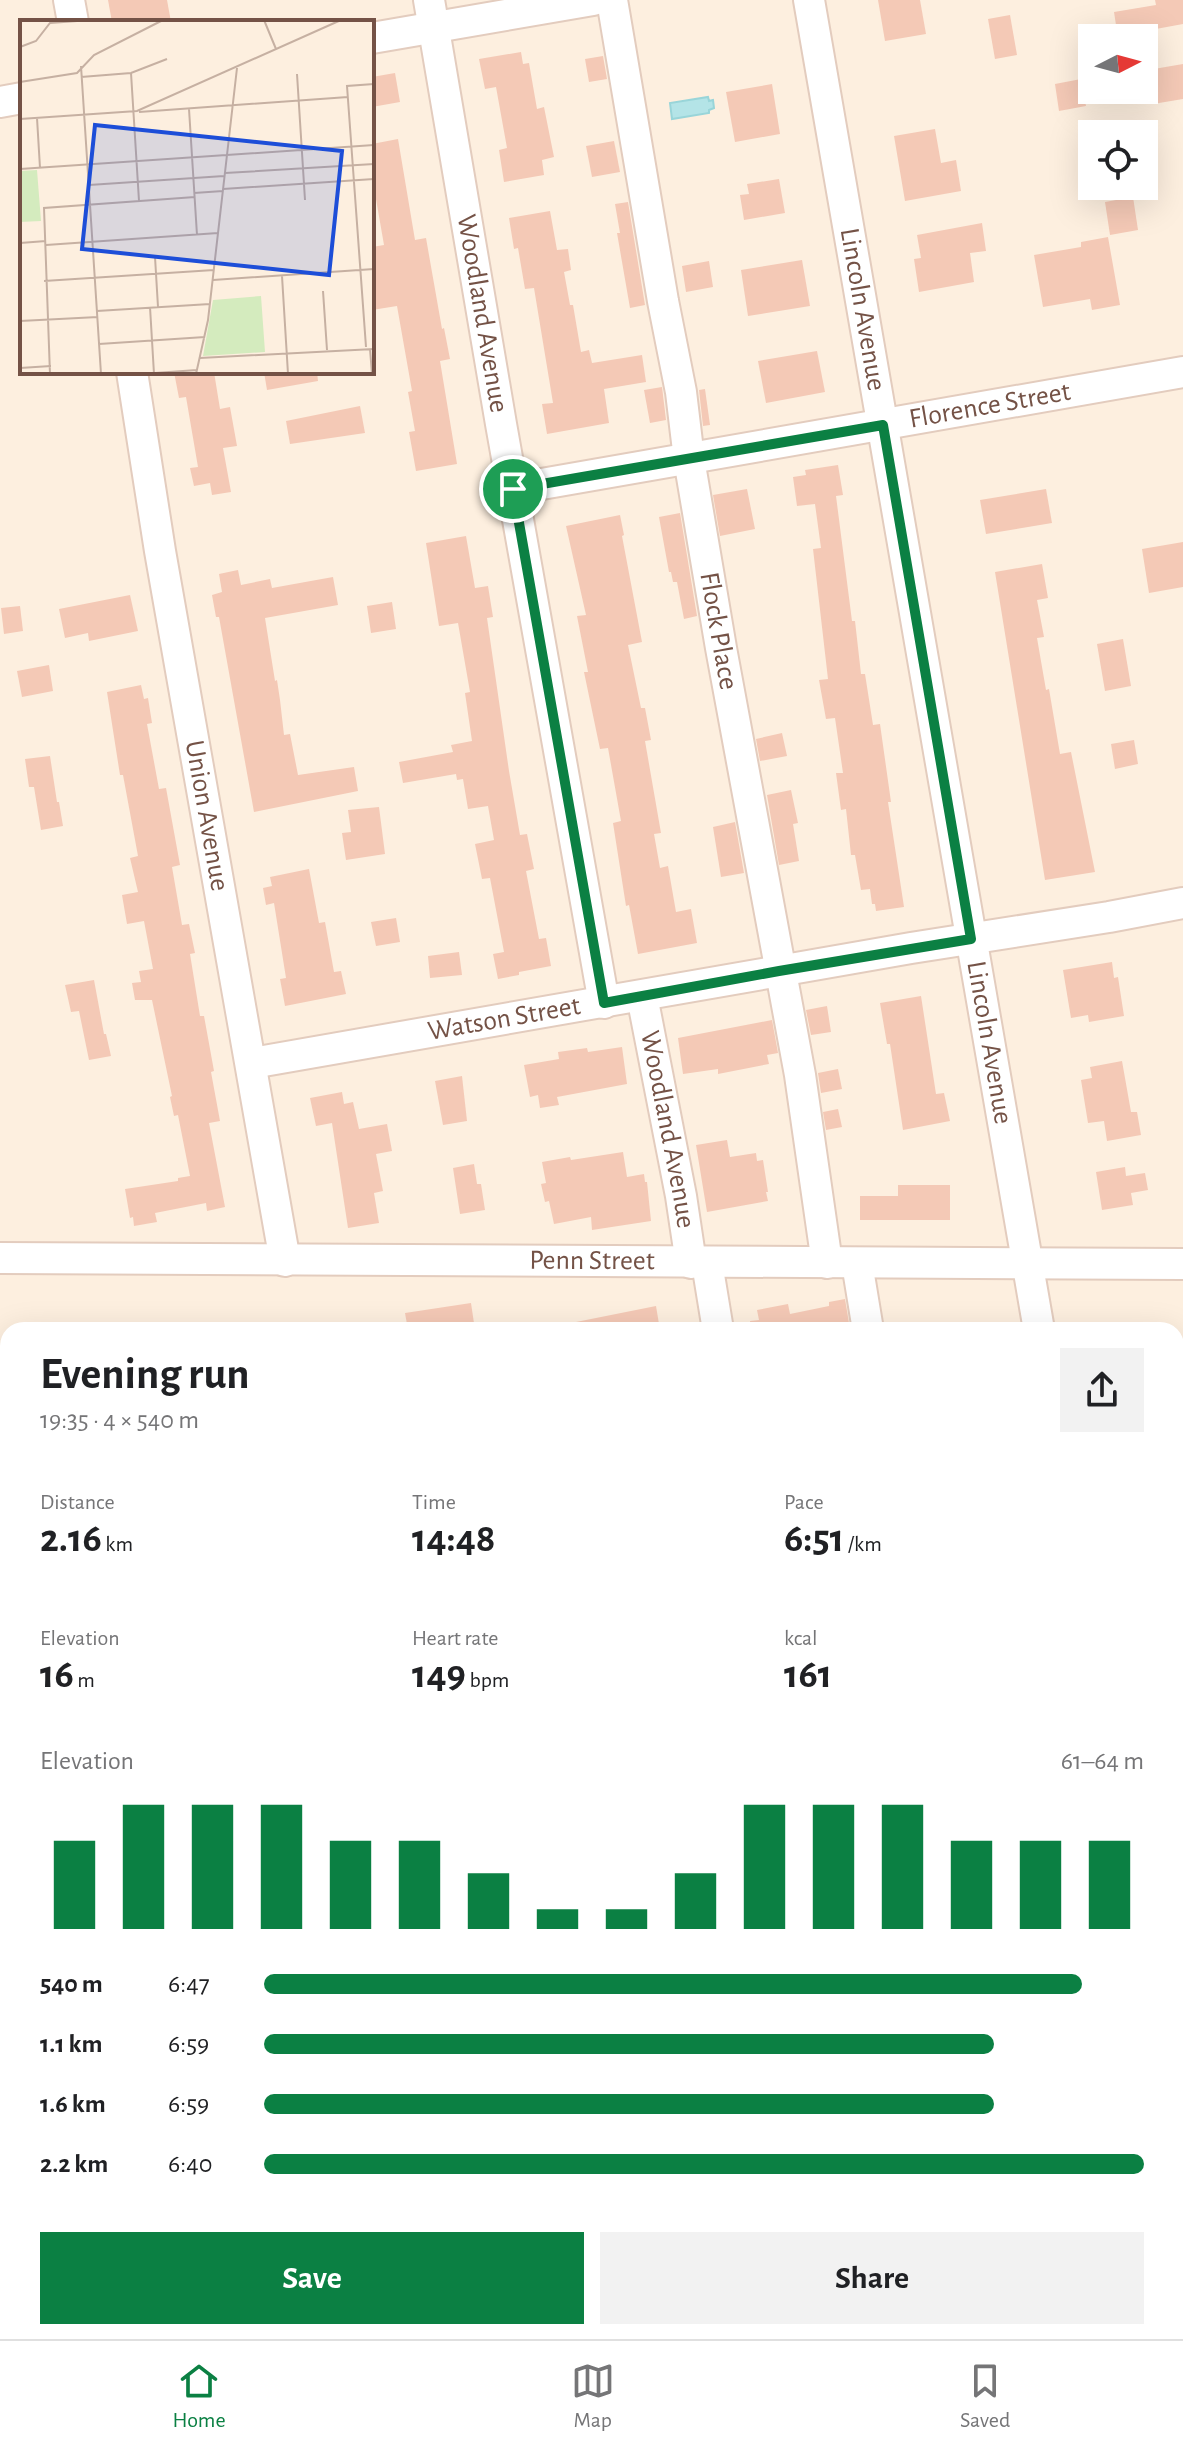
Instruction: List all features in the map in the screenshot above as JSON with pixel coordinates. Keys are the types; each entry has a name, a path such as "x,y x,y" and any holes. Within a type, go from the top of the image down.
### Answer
{"street":[{"path":"69,0 73,20"},
{"path":"374,37 431,13 593,0"},
{"name":"Flock Place","path":"612,0 681,392 689,459 800,1075 827,1263"},
{"name":"Lincoln Avenue","path":"809,0 1038,1322"},
{"name":"Woodland Avenue","path":"431,13 604,1003"},
{"path":"0,102 20,98"},
{"name":"Florence Street","path":"513,489 1183,372"},
{"name":"Union Avenue","path":"132,374 160,551 285,1261"},
{"name":"Watson Street","path":"252,1063 1183,903"},
{"name":"Woodland Avenue","path":"642,996 678,1180 716,1322"},
{"name":"Penn Street","path":"0,1258 1183,1264"},
{"path":"857,1263 867,1322"}],"water":[{"path":"708,97 709,101 713,100 714,108 709,113 672,119 670,103"}],"building":[{"path":"108,0 167,0 171,20 112,20"},
{"path":"878,0 920,0 926,34 885,41"},
{"path":"1155,0 1183,0 1183,24 1158,29 1158,24 1116,24 1114,12 1156,5"},
{"path":"1010,15 1017,55 995,59 988,19"},
{"path":"521,52 523,64 529,63 537,109 544,107 554,157 542,160 544,175 504,182 499,150 507,148 496,87 485,89 479,59"},
{"path":"603,56 607,79 589,82 585,59"},
{"path":"1183,64 1183,99 1158,103 1158,68"},
{"path":"395,73 400,102 374,107 374,77"},
{"path":"1078,80 1078,104 1086,106 1059,111 1055,84"},
{"path":"772,84 780,134 735,142 726,92"},
{"path":"935,129 941,163 956,160 961,191 905,201 894,136"},
{"path":"398,139 415,240 426,238 450,359 440,361 457,464 416,471 409,432 415,431 408,392 412,391 397,306 374,310 374,247 384,245 374,188 374,144"},
{"path":"614,141 620,172 592,177 586,146"},
{"path":"779,179 785,213 744,220 740,195 749,194 747,184"},
{"path":"1133,200 1138,230 1110,235 1105,202"},
{"path":"628,202 645,305 630,308 615,204"},
{"path":"550,211 557,250 568,249 571,270 564,272 581,352 589,350 592,363 642,355 646,382 604,389 609,423 547,434 542,404 553,403 534,288 525,289 509,218"},
{"path":"982,223 986,251 970,253 974,282 919,292 914,259 921,258 917,235"},
{"path":"1108,237 1120,305 1092,310 1090,299 1043,307 1034,255 1081,247 1081,242"},
{"path":"802,260 810,306 748,316 741,270"},
{"path":"709,261 713,287 686,292 682,266"},
{"path":"817,351 825,392 766,403 758,361"},
{"path":"174,374 214,374 220,409 230,407 237,446 223,448 231,492 212,495 210,483 194,486 190,468 198,467 186,397 179,398"},
{"path":"264,374 317,374 318,381 267,390"},
{"path":"662,387 666,420 650,423 644,390"},
{"path":"705,389 710,425 703,426 699,390"},
{"path":"360,406 365,433 290,444 286,421"},
{"path":"838,465 843,495 836,496 852,621 855,621 861,674 865,674 873,725 880,724 904,907 876,911 870,889 861,890 855,855 851,855 846,809 841,810 836,773 843,773 835,718 826,719 819,680 828,679 813,549 821,548 815,504 797,506 793,477 806,475 805,470"},
{"path":"747,489 755,529 720,536 713,495"},
{"path":"1046,489 1052,523 986,534 980,500"},
{"path":"680,513 697,616 684,619 677,582 673,582 669,572 659,517"},
{"path":"620,515 642,642 628,645 651,740 645,741 661,833 654,834 660,868 668,866 676,912 691,909 697,943 638,954 629,905 626,906 613,823 621,821 608,748 600,749 584,672 588,672 577,616 586,615 566,526"},
{"path":"466,536 475,588 488,586 493,617 487,618 509,771 520,835 527,834 534,869 526,871 539,939 546,938 551,966 498,979 493,954 504,952 490,878 482,879 475,844 494,840 488,806 468,809 463,779 457,780 456,774 403,783 399,762 453,752 451,745 472,741 465,693 470,692 458,623 439,626 426,543"},
{"path":"1183,542 1183,587 1149,593 1142,549"},
{"path":"1042,564 1048,598 1037,600 1044,637 1037,638 1060,754 1071,752 1095,872 1045,880 995,572"},
{"path":"238,570 241,585 270,579 272,588 333,577 338,605 265,618 284,735 290,734 298,775 354,767 358,791 254,812 219,617 216,617 212,595 222,592 219,574"},
{"path":"130,595 138,631 89,641 88,633 65,638 59,609"},
{"path":"392,602 396,629 371,633 367,606"},
{"path":"20,606 23,631 4,634 1,608"},
{"path":"1123,639 1131,686 1105,691 1097,644"},
{"path":"49,665 53,691 22,697 17,671"},
{"path":"141,685 144,699 148,698 152,723 147,724 159,789 166,788 180,865 172,867 182,925 189,924 195,953 190,954 200,1016 204,1016 214,1071 211,1072 220,1121 209,1123 225,1207 207,1211 206,1203 155,1213 157,1222 134,1226 125,1189 178,1181 178,1178 190,1176 178,1115 174,1116 152,1000 135,1000 132,983 141,982 139,971 153,969 144,921 127,924 122,895 138,892 130,858 138,856 123,775 120,775 107,692"},
{"path":"782,733 787,756 760,761 756,739"},
{"path":"1134,740 1138,764 1115,769 1111,744"},
{"path":"50,756 63,826 41,830 34,787 29,787 25,759"},
{"path":"791,790 798,823 793,824 799,861 779,865 767,795"},
{"path":"379,807 385,854 346,860 342,833 351,832 348,810"},
{"path":"735,822 744,873 721,877 713,827"},
{"path":"309,869 319,923 325,922 334,972 341,971 346,994 285,1006 280,979 286,978 274,903 266,905 263,888 272,886 270,877"},
{"path":"396,918 400,942 376,946 371,922"},
{"path":"459,952 462,975 430,978 428,956"},
{"path":"1112,962 1114,978 1118,977 1124,1016 1089,1022 1088,1015 1071,1018 1063,970"},
{"path":"94,980 111,1056 89,1060 79,1011 71,1012 65,985"},
{"path":"921,996 936,1094 944,1093 950,1121 903,1130 890,1044 887,1044 880,1003"},
{"path":"827,1006 831,1032 811,1035 806,1010"},
{"path":"772,1020 778,1053 767,1055 769,1064 718,1074 718,1069 683,1074 678,1038"},
{"path":"622,1047 627,1084 557,1097 559,1105 540,1108 538,1095 530,1097 524,1065 559,1059 558,1052"},
{"path":"1122,1061 1131,1112 1137,1112 1141,1135 1107,1141 1104,1121 1088,1123 1081,1080 1092,1078 1090,1067"},
{"path":"838,1069 842,1089 821,1093 818,1073"},
{"path":"462,1076 467,1121 443,1125 435,1081"},
{"path":"342,1092 344,1104 353,1102 359,1129 387,1124 392,1151 376,1154 383,1191 374,1193 379,1223 348,1228 332,1123 316,1126 310,1098"},
{"path":"838,1109 842,1127 826,1130 823,1112"},
{"path":"727,1140 730,1157 756,1153 757,1161 763,1160 768,1201 707,1212 696,1145"},
{"path":"623,1152 627,1177 644,1174 651,1221 592,1230 591,1217 554,1224 541,1184 546,1183 542,1162"},
{"path":"474,1164 485,1210 460,1214 453,1168"},
{"path":"1125,1167 1126,1176 1145,1173 1148,1190 1131,1193 1133,1205 1102,1210 1096,1172"},
{"path":"898,1185 950,1185 950,1220 860,1220 860,1196 898,1196"},
{"path":"845,1299 849,1322 750,1322 759,1320 757,1310 788,1304 790,1314 829,1306 829,1302"},
{"path":"471,1303 474,1322 407,1322 405,1313"},
{"path":"656,1306 659,1322 576,1322"}],"route":[{"path":"883,425 971,939 604,1003 513,489 883,425"}]}
